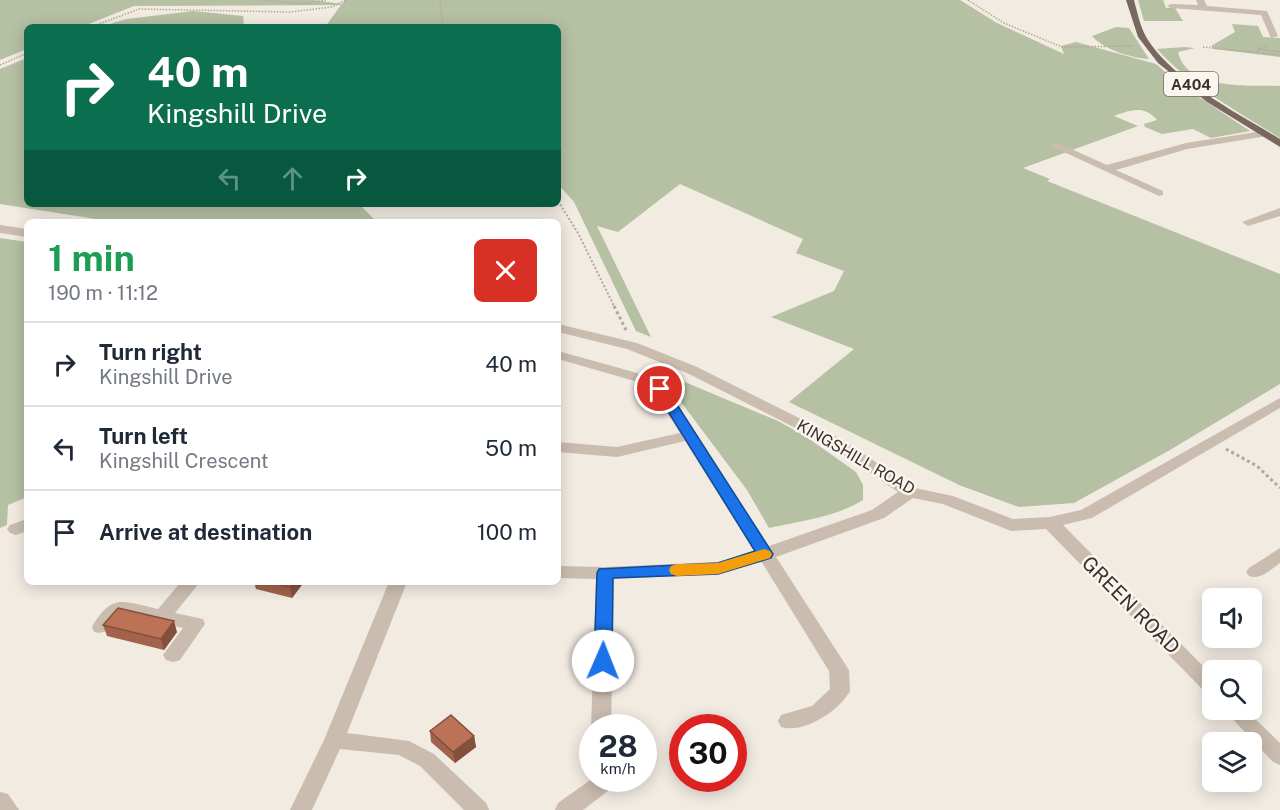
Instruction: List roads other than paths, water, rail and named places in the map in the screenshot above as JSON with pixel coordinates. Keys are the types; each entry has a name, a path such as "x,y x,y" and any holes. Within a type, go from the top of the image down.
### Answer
{"main road":[{"name":"A404","path":"1130,0 1147,46 1163,63 1199,91 1280,144"}],"street":[{"path":"1171,6 1202,4 1264,14 1274,36"},
{"path":"1106,169 1186,146 1263,134"},
{"path":"1056,146 1159,193"},
{"path":"1248,222 1280,212"},
{"path":"0,229 24,233"},
{"name":"KINGSHILL ROAD","path":"561,329 632,346 692,370 835,442 910,492 947,500 1011,525 1050,523 1086,514 1211,442 1277,408"},
{"path":"561,356 643,380 660,389 839,670 840,691 819,712 788,721"},
{"path":"561,447 617,452 691,435"},
{"path":"561,572 605,573 718,568 878,514 910,492"},
{"name":"GREEN ROAD","path":"1050,523 1202,677"},
{"path":"1255,572 1280,555"},
{"path":"602,714 605,573"},
{"path":"162,615 188,585"},
{"path":"301,810 334,740 397,585"},
{"path":"101,627 118,608 162,615 196,624 173,655"},
{"path":"1244,720 1280,756"},
{"path":"334,740 402,747 427,760 478,810"},
{"path":"566,810 590,792"},
{"path":"0,801 8,810"}]}
